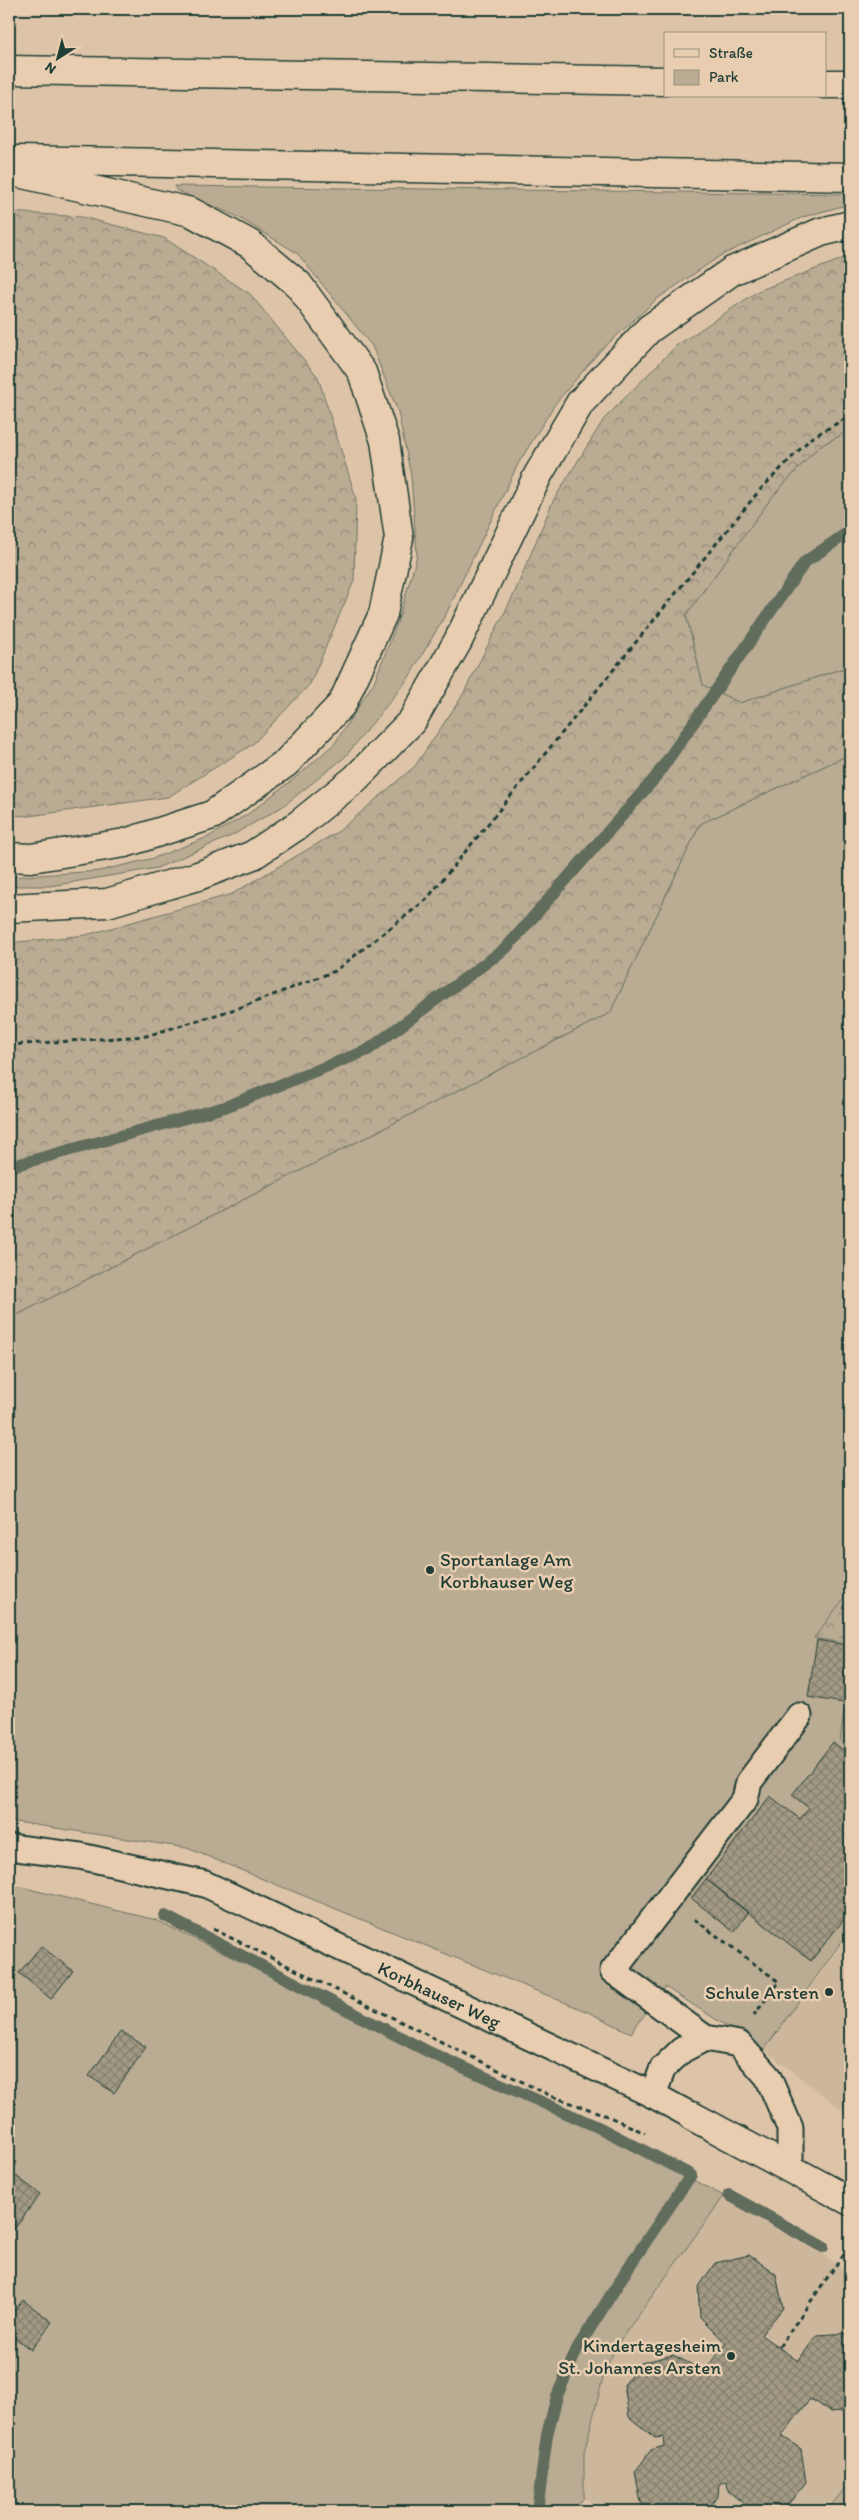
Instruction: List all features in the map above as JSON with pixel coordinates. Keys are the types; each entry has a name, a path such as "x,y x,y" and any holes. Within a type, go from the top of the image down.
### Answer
{"main road":[{"path":"9,70 664,81"},
{"path":"826,84 850,84"},
{"path":"9,160 850,177"},
{"path":"9,171 191,212 250,244 298,284 362,372 386,441 398,538 383,614 342,704 286,763 212,815 125,843 31,858 9,858"},
{"path":"9,908 107,903 198,876 253,855 298,825 355,779 412,721 458,642 538,476 580,403 650,329 732,271 821,232 850,224"},
{"name":"Korbhauser Weg","path":"692,2116 850,2201"}],"lane":[{"path":"790,2169 790,2128 768,2077 739,2044 705,2038 613,1971 745,1799 749,1782 799,1716"},
{"name":"Korbhauser Weg","path":"9,1847 80,1856 205,1884 652,2094 692,2116"},
{"path":"652,2094 663,2068 682,2050 705,2038"}],"path":[{"path":"9,1046 146,1036 242,1008 335,971 426,900 759,491 811,438 850,416"},
{"path":"668,1900 779,1982 740,2034 739,2044"},
{"path":"205,1925 551,2096 603,2114 654,2137"},
{"path":"779,2347 850,2245"},
{"path":"841,2511 850,2500"}],"shaded area":[{"name":"Schule Arsten","path":"850,1934 850,2116 764,2050"},
{"name":"Kindertagesheim St. Johannes Arsten","path":"724,2196 820,2251 850,2274 850,2481 827,2511 601,2511 584,2498 584,2453 605,2370 619,2342"}],"green space":[{"path":"175,186 850,194 850,204 803,217 720,256 657,299 600,351 555,404 518,464 446,614 408,679 345,757 282,807 231,836 157,868 50,886 9,886 9,877 99,871 154,858 208,837 248,814 300,774 335,743 374,682 399,618 417,556 411,476 398,412 372,346 297,253 238,217 176,190"},
{"path":"9,212 82,217 164,238 250,294 318,377 356,498 354,581 310,684 253,744 168,797 29,816 9,815"},
{"path":"850,256 850,430 818,447 772,497 686,615 703,685 740,703 850,666 850,754 700,824 610,1013 9,1319 9,943 86,935 232,894 339,831 415,766 461,698 514,594 553,501 604,419 676,346 758,291"},
{"path":"850,430 850,666 740,703 703,685 686,615 772,497 818,447"},
{"name":"Sportanlage Am Korbhauser Weg","path":"850,754 850,1930 764,2050 665,1987 631,2033 588,2012 187,1848 9,1821 9,1319 610,1013 700,824"},
{"path":"850,1590 850,1644 814,1638"},
{"path":"850,1669 850,1749 840,1741"},
{"path":"9,1887 21,1887 156,1920 462,2071 596,2130 724,2196 619,2342 605,2370 584,2453 584,2498 572,2511 9,2511"},
{"path":"850,2481 850,2511 827,2511"}],"building":[{"path":"817,1640 850,1646 850,1665 844,1703 808,1697"},
{"path":"833,1742 850,1756 850,1916 848,1914 811,1961 706,1879 770,1796 800,1819 809,1808 792,1795"},
{"path":"706,1879 748,1913 734,1932 691,1898"},
{"path":"41,1946 73,1971 51,1999 19,1973"},
{"path":"121,2031 146,2047 114,2093 89,2076"},
{"path":"9,2103 16,2109 9,2117"},
{"path":"16,2176 40,2194 13,2231 9,2228 9,2187"},
{"path":"749,2255 776,2274 783,2308 761,2335 798,2361 817,2335 850,2333 850,2410 831,2412 810,2399 782,2436 801,2449 806,2482 786,2507 753,2511 728,2491 727,2481 719,2484 718,2496 706,2511 651,2511 641,2503 635,2472 651,2450 664,2446 663,2437 655,2438 629,2417 624,2385 641,2363 673,2355 704,2371 726,2343 700,2317 698,2288 715,2263"},
{"path":"23,2300 52,2322 31,2350 9,2333 9,2318"}],"waterway":[{"path":"9,1167 225,1107 368,1050 506,948 655,778 805,562 850,531"},
{"path":"165,1916 431,2053 600,2128 691,2175 628,2268 577,2349 557,2396 547,2435 537,2511"},
{"path":"729,2195 823,2247"}],"place":[{"name":"Sportanlage Am Korbhauser Weg","path":"430,1570"},
{"name":"Schule Arsten","path":"829,1992"},
{"name":"Kindertagesheim St. Johannes Arsten","path":"731,2356"}]}
